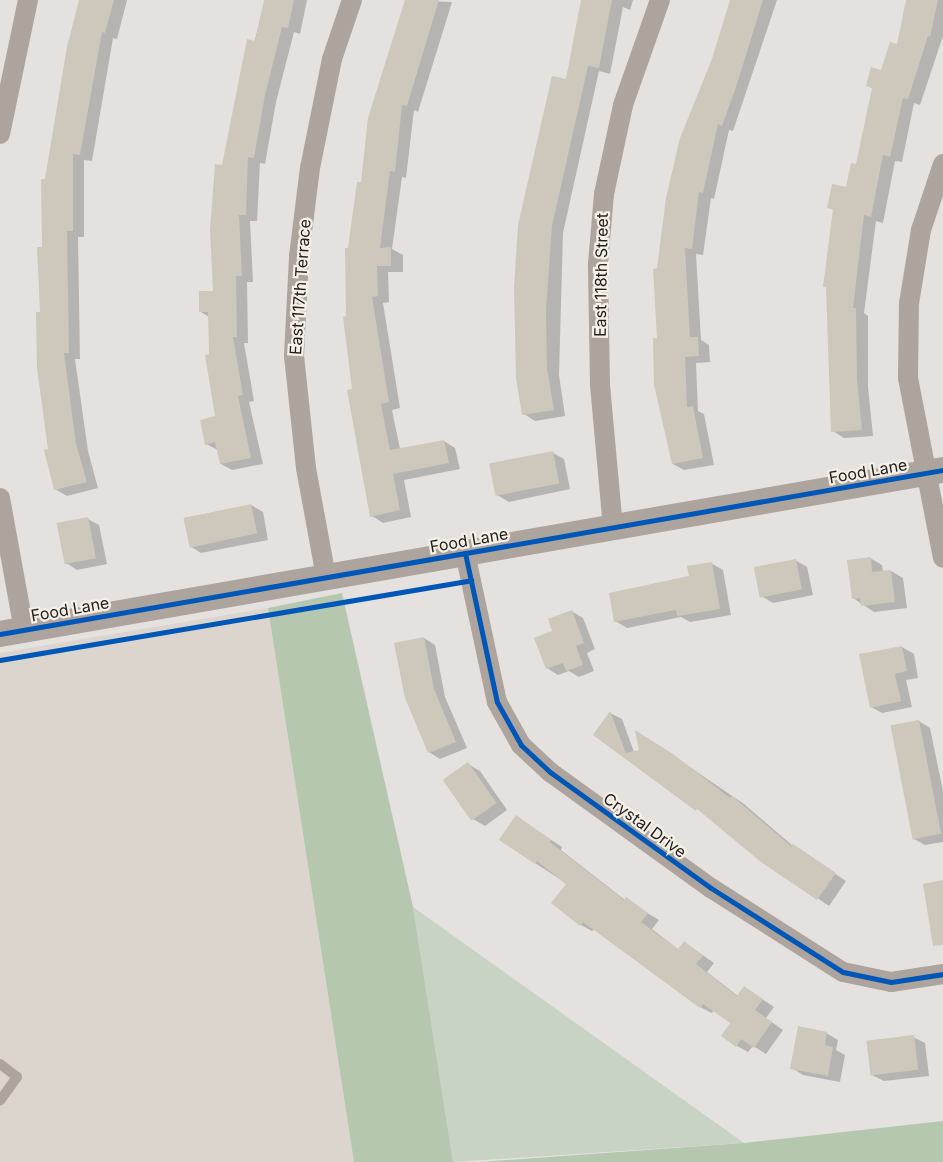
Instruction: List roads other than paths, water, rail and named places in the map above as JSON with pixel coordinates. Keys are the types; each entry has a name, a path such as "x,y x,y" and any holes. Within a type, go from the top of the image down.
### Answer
{"street":[{"path":"0,134 28,0"},
{"name":"East 117th Terrace","path":"326,577 306,468 295,338 299,256 310,168 332,58 352,0"},
{"name":"East 118th Street","path":"614,528 600,384 598,264 604,194 624,105 660,0"},
{"path":"943,164 921,230 909,303 908,378 934,472 943,558"},
{"name":"Food Lane","path":"12,632 934,472"},
{"path":"0,498 12,632"},
{"name":"Crystal Drive","path":"465,553 496,702 521,745 550,772 711,888 843,972 891,982 943,974"}],"lane":[{"path":"0,1064 17,1077 0,1100"}]}
